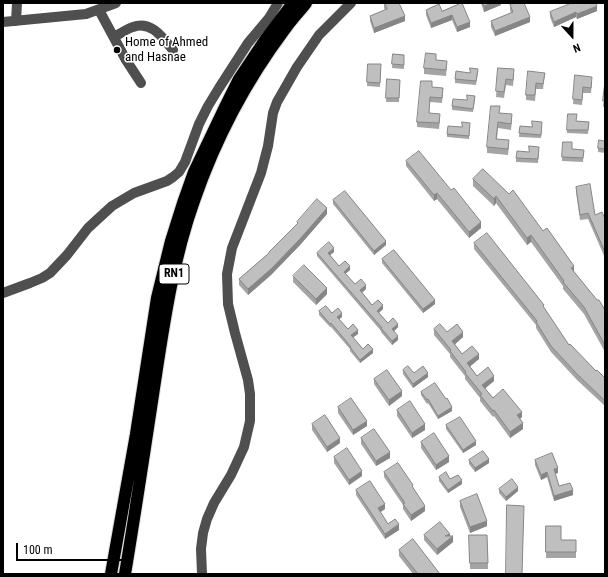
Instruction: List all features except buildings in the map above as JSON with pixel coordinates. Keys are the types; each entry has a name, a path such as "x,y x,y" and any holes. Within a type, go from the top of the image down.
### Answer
{"highway":[{"name":"RN1","path":"111,574 141,404 157,298 176,225 194,172 228,100 265,40 293,3"},
{"name":"RN1","path":"126,574 168,302 181,245 194,202 223,131 240,99 260,64 285,28 306,3"}],"street":[{"path":"16,21 17,3"},
{"path":"3,22 86,14 116,3"},
{"path":"3,293 42,278 50,273 59,265 88,228 112,206 134,193 173,178 179,172 186,162 199,124 208,106 248,43 269,18 278,3"},
{"path":"202,574 201,549 207,519 214,503 231,475 244,447 250,421 250,394 248,380 228,304 227,274 232,248 261,173 268,146 273,113 277,102 297,66 319,35 351,3"},
{"path":"99,10 126,60 141,83"},
{"path":"114,37 133,27 144,26 158,32 173,50"}],"place":[{"name":"Home of Ahmed and Hasnae","path":"117,50"}]}
